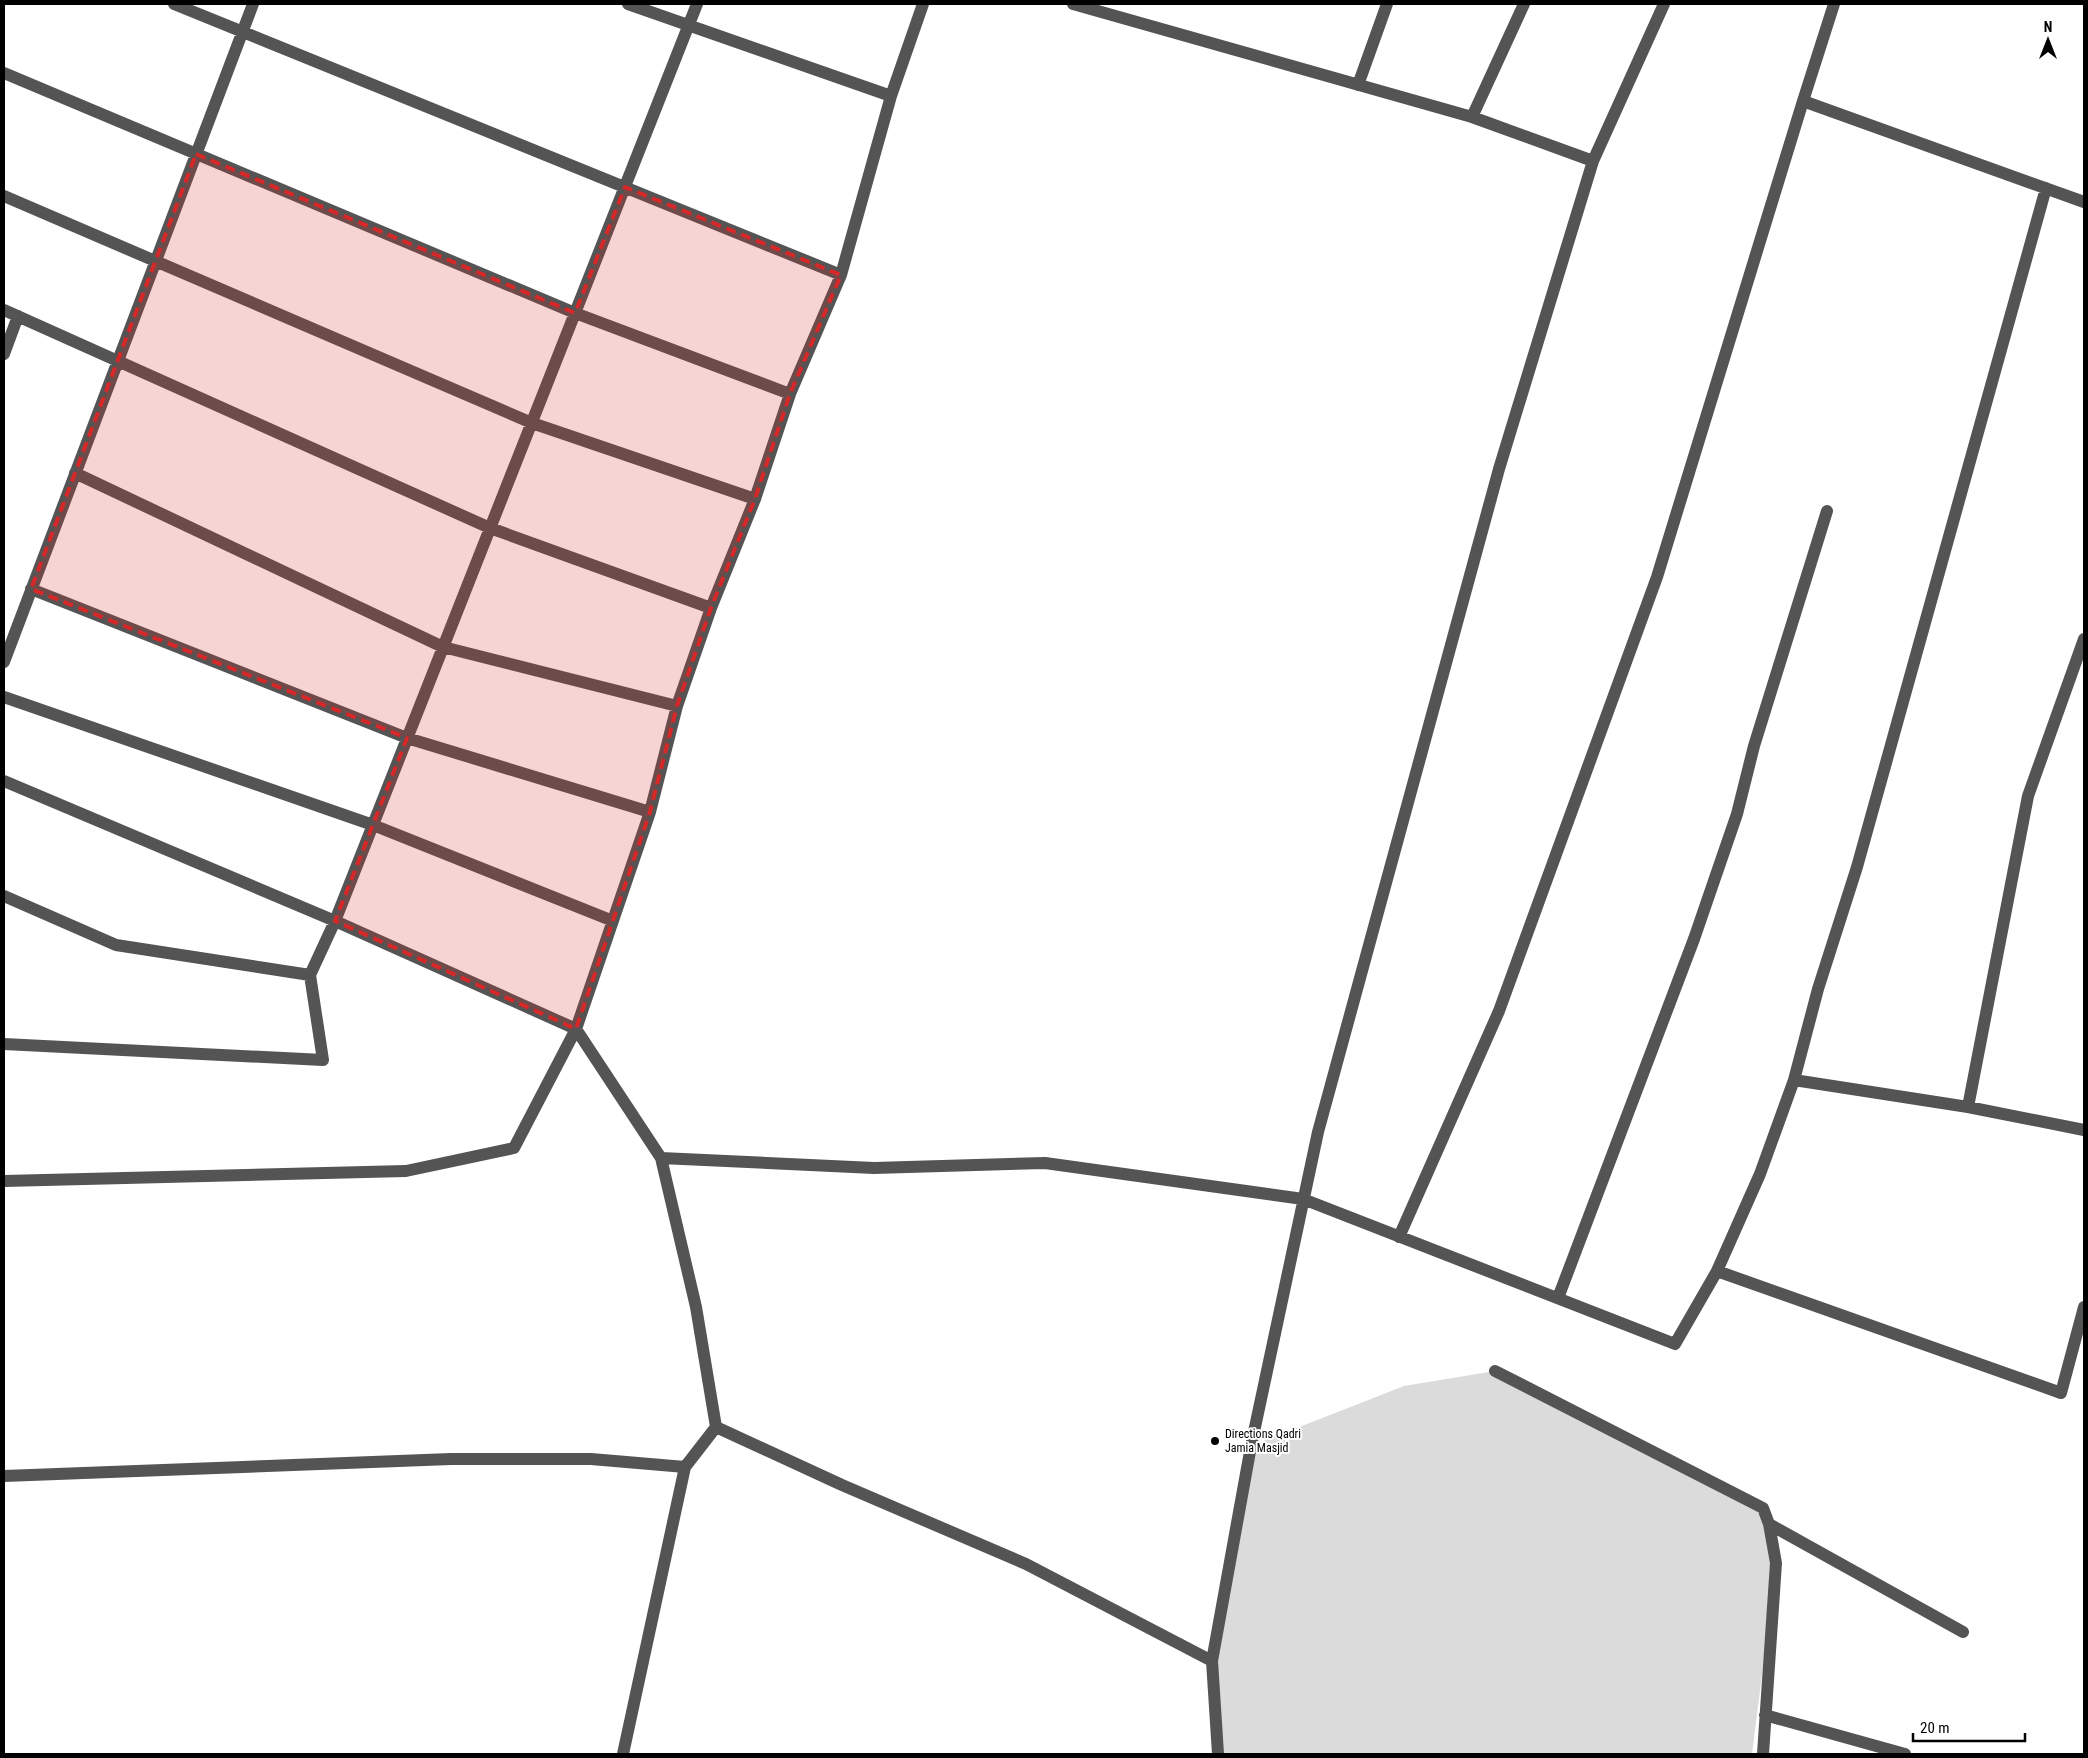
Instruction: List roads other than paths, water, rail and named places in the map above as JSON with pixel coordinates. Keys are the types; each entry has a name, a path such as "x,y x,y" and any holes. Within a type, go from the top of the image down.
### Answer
{"street":[{"path":"174,4 840,275"},
{"path":"4,662 253,4"},
{"path":"628,4 891,96"},
{"path":"4,1044 323,1060 310,975 335,921 697,4"},
{"path":"4,1181 406,1171 514,1148 576,1029 650,812 677,706 711,608 755,499 790,394 840,275 891,96 923,4"},
{"path":"1073,4 1472,118 1594,161"},
{"path":"1358,84 1387,4"},
{"path":"1472,118 1524,4"},
{"path":"1218,1754 1212,1662 1251,1446 1318,1132 1494,488 1594,161 1664,4"},
{"path":"1399,1237 1499,1011 1657,577 1834,4"},
{"path":"4,73 575,314 790,394"},
{"path":"1803,101 2084,202"},
{"path":"661,1158 874,1168 1045,1162 1303,1199 1675,1344 1717,1271 1760,1174 1794,1080 1818,989 1857,867 2046,188"},
{"path":"4,196 532,423 755,499"},
{"path":"4,310 490,528 711,608"},
{"path":"4,354 18,316"},
{"path":"75,473 443,648 677,706"},
{"path":"1558,1298 1694,939 1737,814 1754,746 1827,511"},
{"path":"31,589 407,738 650,812"},
{"path":"1968,1107 2028,796 2084,639"},
{"path":"4,697 372,825 613,921"},
{"path":"4,781 335,921 576,1029 661,1158 696,1308 716,1427 684,1467 623,1754"},
{"path":"4,896 116,946 310,975"},
{"path":"1794,1080 1968,1107 2084,1130"},
{"path":"1717,1271 2062,1393 2084,1307"},
{"path":"1495,1371 1763,1508 1769,1524 1776,1562 1762,1754"},
{"path":"716,1427 842,1485 1026,1564 1212,1662"},
{"path":"4,1476 450,1459 591,1459 684,1467"},
{"path":"1769,1524 1963,1632"},
{"path":"1765,1715 1905,1754"}],"place":[{"name":"Directions Qadri Jamia Masjid","path":"1215,1441"}]}
